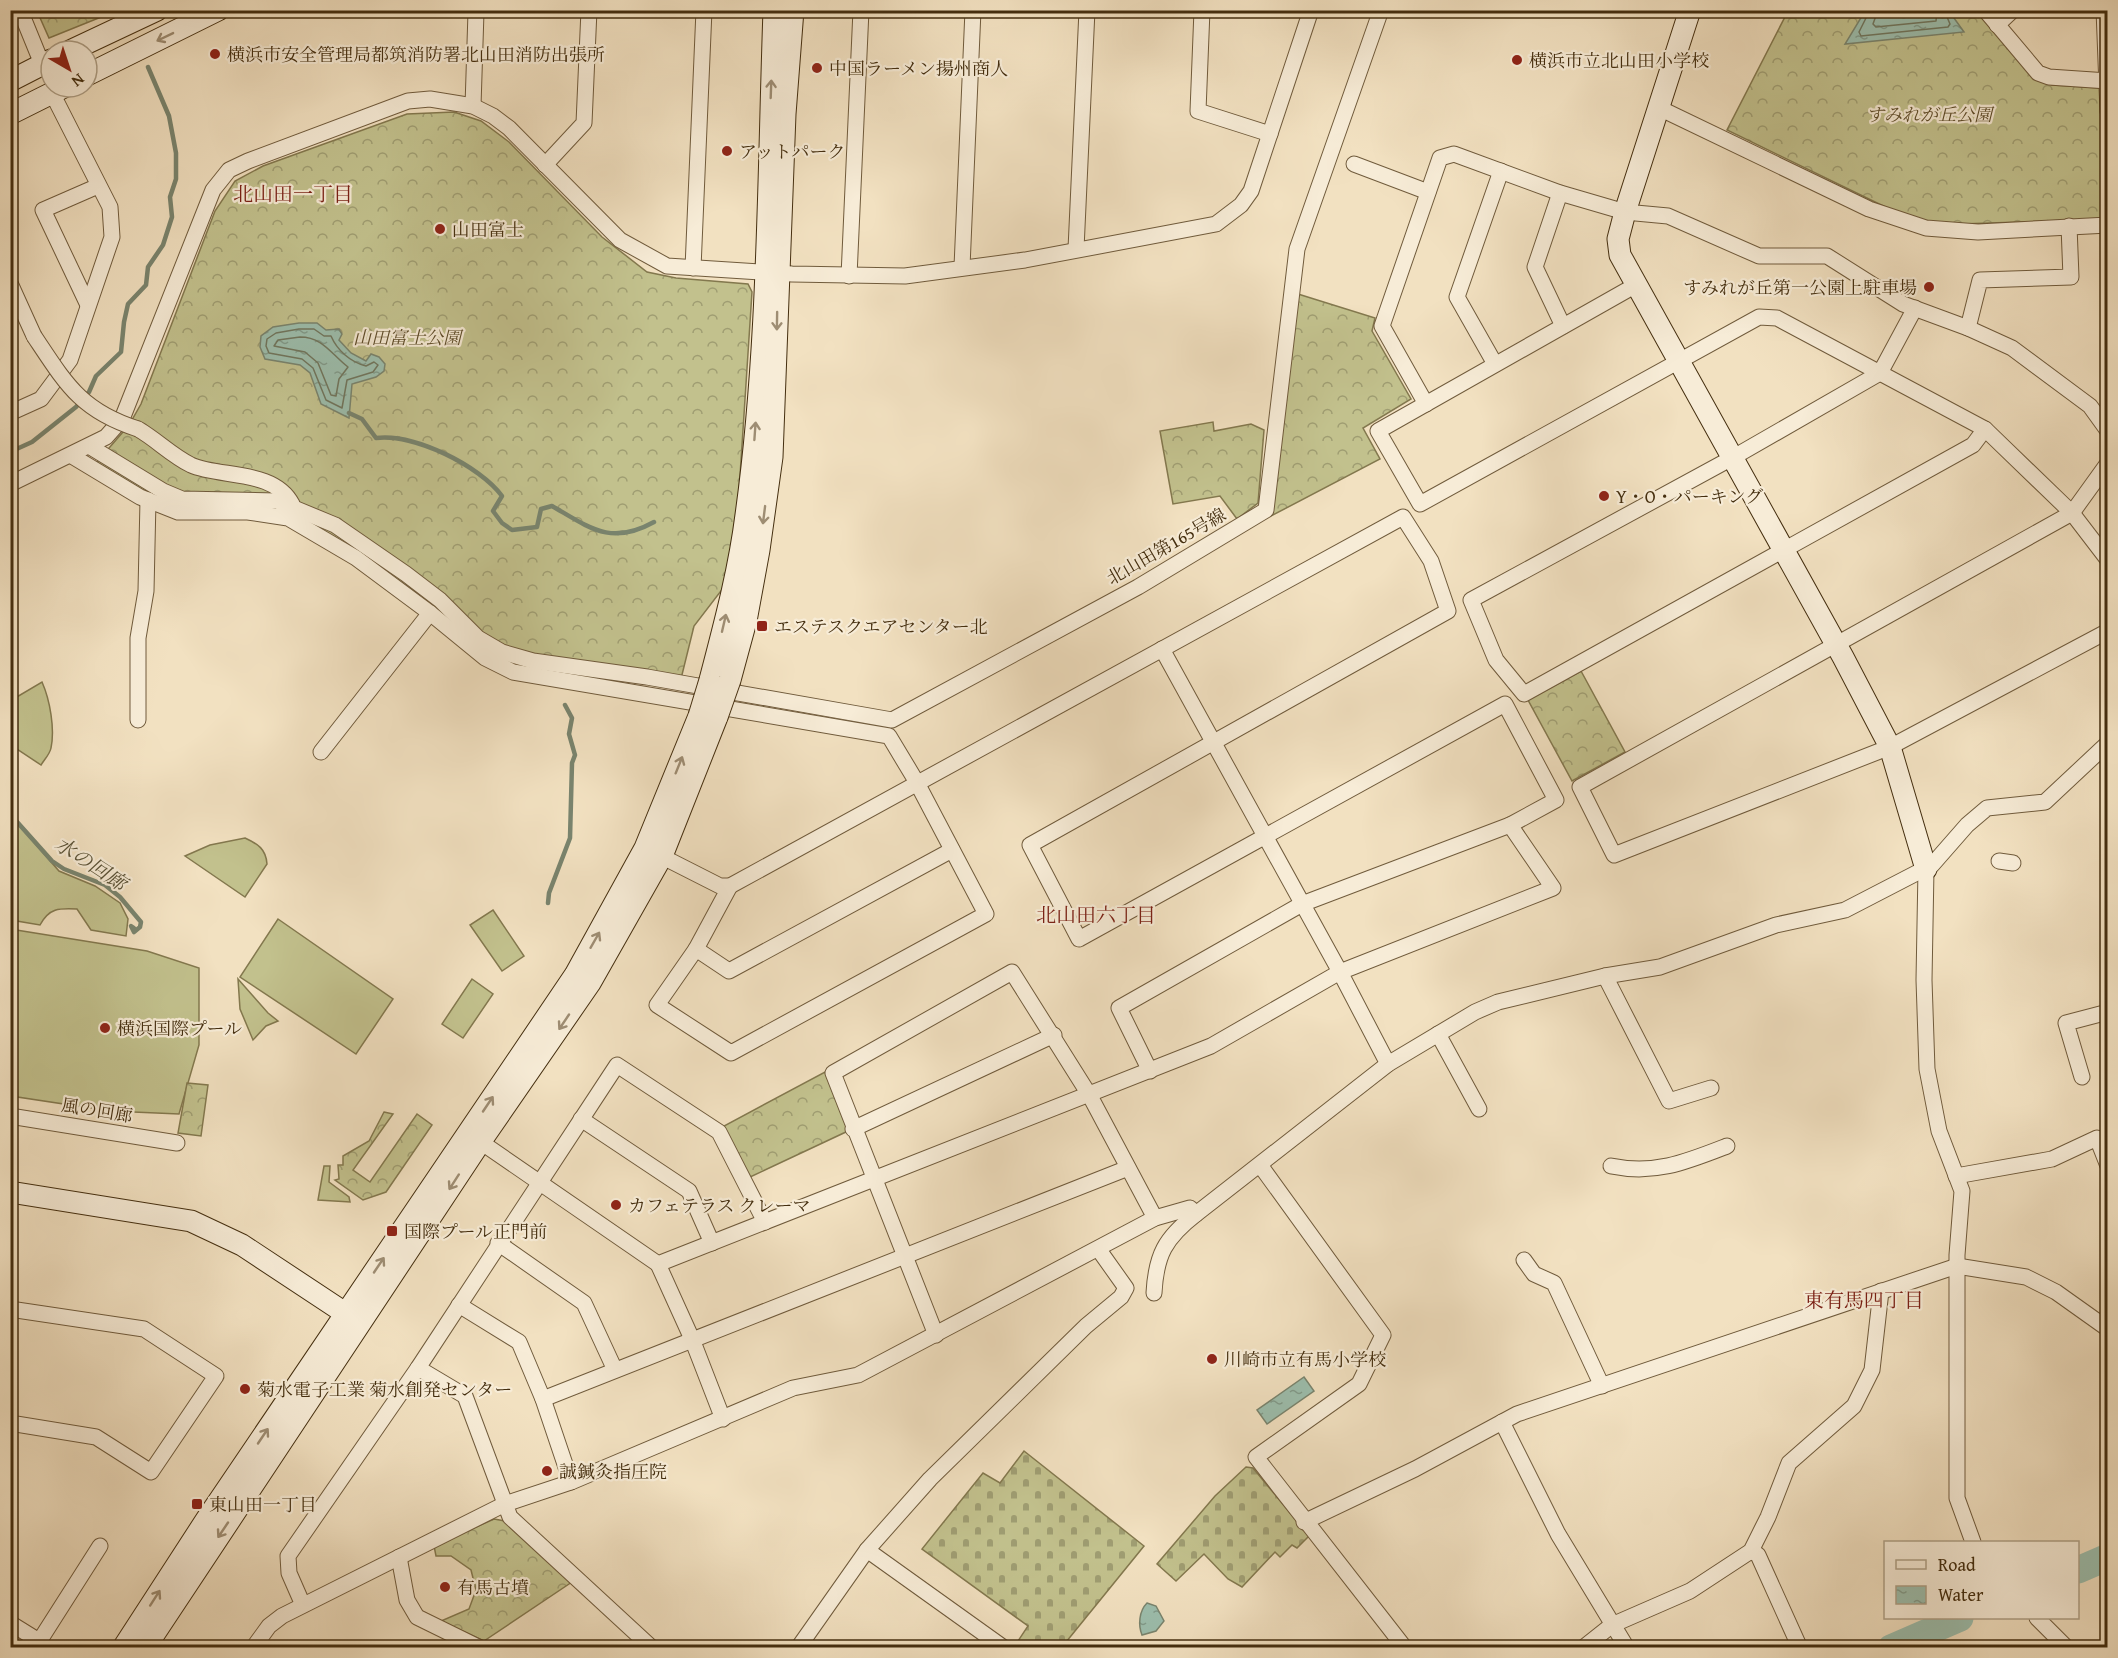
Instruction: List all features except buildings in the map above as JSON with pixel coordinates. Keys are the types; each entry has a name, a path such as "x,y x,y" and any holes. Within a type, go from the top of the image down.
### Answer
{"street":[{"path":"20,10 39,48"},
{"path":"95,39 157,10"},
{"path":"99,69 218,10"},
{"path":"472,106 476,12 482,10"},
{"path":"545,165 584,123 589,10"},
{"path":"693,268 704,10"},
{"path":"145,1647 353,1318 474,1137 590,983 653,852 708,717 715,682 746,621 772,457 771,272 774,10"},
{"path":"771,272 793,10"},
{"path":"849,276 861,10"},
{"path":"962,267 973,10"},
{"path":"1076,249 1087,10"},
{"path":"1202,10 1198,111 1270,134"},
{"path":"10,484 72,456 106,437 122,419 213,190 229,170 286,145 408,101 430,99 472,106 493,116 510,128 620,240 667,266 849,276 905,276 1025,260 1216,224 1241,205 1251,191 1311,10"},
{"name":"北山田第165号線","path":"715,682 892,720 1138,587 1266,510 1297,249 1348,110 1381,10"},
{"path":"1690,10 1657,106 1625,212 1618,239 1620,255 1837,645 1890,747 1926,869 1924,980 1927,1069 1939,1131 1962,1191 1957,1266 1957,1498 1973,1541"},
{"path":"1985,10 2038,73 2049,77 2107,81"},
{"path":"1997,25 2013,10"},
{"path":"2104,10 2108,112"},
{"path":"10,81 39,66"},
{"path":"10,114 40,99"},
{"path":"10,413 41,399 70,360 112,237 110,207 98,186 62,99"},
{"path":"1657,106 1869,210 1926,228 1978,232 2108,225"},
{"path":"1426,404 1382,326 1440,158 1446,154 1454,154 1560,193 1625,212 1668,216 1759,256 1827,256 1903,304 1968,328 2012,348 2090,406 2108,431"},
{"path":"1354,164 1428,192"},
{"path":"1495,364 1457,297 1500,171"},
{"path":"88,305 43,210 98,186"},
{"path":"1560,193 1535,267 1563,326"},
{"path":"1968,328 1980,280 2070,277 2069,226"},
{"path":"10,283 34,336 64,381 89,406 107,418 138,429 154,438 165,451 189,464 202,469 250,477 272,486 290,499 294,507"},
{"path":"1636,285 1378,430 1420,504 1760,317 1777,318 1985,429 2072,513 2108,560"},
{"path":"1915,308 1880,373 1732,458 1471,600 1496,660 1524,694 1973,446 1985,429"},
{"path":"89,446 163,491 182,499 277,501 335,525 406,574 440,600 478,638 502,652 533,661 715,682"},
{"path":"72,456 148,500 178,512 248,512 288,518 356,558 430,612 485,658 513,672 889,736 916,781 986,914 730,1053 657,1005 696,949 730,886"},
{"path":"2108,463 2072,513 1580,787 1614,855 1890,747 2108,631"},
{"path":"138,720 138,638 146,591 148,500"},
{"path":"653,852 720,886 730,886 916,781 1403,517 1431,561 1448,611 1030,845 1079,939 1505,704 1556,800 1510,825 1302,904 1119,1008 1150,1071"},
{"path":"321,752 430,612"},
{"path":"1162,649 1340,972 1388,1064"},
{"path":"1154,1293 1155,1269 1162,1250 1184,1224 1388,1064 1474,1012 1498,1002 1605,976 1660,968 1776,925 1845,910 1926,869 1987,808 2045,802 2108,743"},
{"path":"658,1264 1211,1047 1340,972 1553,888 1510,825"},
{"path":"696,949 729,971 952,850"},
{"path":"936,1335 853,1129 833,1072 1012,972 1054,1035 1090,1096 1155,1218"},
{"path":"1605,976 1670,1101 1711,1088"},
{"path":"2082,1077 2066,1023 2108,1012"},
{"path":"1438,1034 1479,1110"},
{"path":"853,1129 1054,1035"},
{"path":"303,1605 289,1573 288,1556 418,1368 616,1065 719,1132 765,1222"},
{"name":"風の回廊","path":"10,1116 177,1143"},
{"path":"581,1119 689,1191 712,1243"},
{"path":"474,1137 658,1264 692,1339 723,1419"},
{"path":"1956,1176 2052,1158 2097,1138 2108,1166"},
{"path":"1611,1166 1634,1171 1660,1169 1726,1146"},
{"path":"1260,1165 1383,1335 1359,1384 1256,1457 1405,1647"},
{"path":"543,1399 1128,1168"},
{"path":"10,1192 191,1221 242,1245 353,1318"},
{"path":"253,1647 269,1626 303,1605 505,1504 571,1482 793,1388 858,1375 1099,1250 1155,1218 1190,1208 1196,1215"},
{"path":"498,1243 584,1303 615,1370"},
{"path":"798,1647 867,1550 930,1479 1086,1326 1121,1297 1126,1288 1099,1250"},
{"path":"1524,1260 1534,1274 1554,1283 1602,1386"},
{"path":"1305,1522 1415,1469 1517,1414 1957,1266 2026,1277 2056,1292 2108,1329"},
{"path":"1583,1647 1612,1625 1690,1591 1751,1551 1768,1517 1789,1464 1854,1406 1872,1370 1881,1291"},
{"path":"459,1305 519,1342 543,1399 571,1482"},
{"path":"10,1309 144,1329 216,1376 151,1472 96,1437 10,1423"},
{"path":"123,1647 206,1520 353,1318"},
{"path":"418,1368 465,1396 510,1517 652,1647"},
{"path":"1502,1422 1558,1534 1627,1647"},
{"path":"10,1623 37,1644 100,1546"},
{"path":"867,1550 1004,1647"},
{"path":"1751,1551 1758,1555 1800,1647"},
{"path":"399,1557 407,1600 417,1617 480,1647"},
{"path":"2039,1619 2067,1647"}],"green space":[{"path":"37,11 116,11 49,38"},
{"name":"すみれが丘公園","path":"1788,11 1978,11 2035,78 2052,85 2101,88 2106,219 1935,224 1906,217 1727,130"},
{"name":"山田富士公園","path":"454,112 481,121 509,142 602,237 647,272 676,278 748,284 752,292 737,522 724,587 694,626 679,687 602,679 514,664 476,646 421,595 299,517 184,505 149,494 96,463 129,425 141,404 215,211 235,181 263,166 407,114"},
{"path":"1298,294 1375,318 1372,331 1411,399 1363,428 1380,459 1271,516"},
{"path":"1213,422 1214,431 1251,424 1264,430 1258,503 1237,519 1220,496 1173,504 1160,431"},
{"path":"1581,671 1625,752 1572,781 1528,700"},
{"path":"42,682 49,706 52,740 48,755 41,765 11,745 10,701"},
{"path":"11,816 59,871 95,886 120,903 128,919 126,936 91,930 77,909 55,910 43,919 40,925 11,920"},
{"path":"245,838 260,848 265,854 267,864 245,897 185,856 210,845"},
{"path":"493,910 524,956 502,971 470,925"},
{"path":"278,919 393,999 356,1054 240,977"},
{"name":"横浜国際プール","path":"10,929 147,951 199,968 199,1045 179,1114 110,1111 11,1096"},
{"path":"238,979 278,1021 266,1026 253,1040 240,1009"},
{"path":"472,979 493,994 463,1038 442,1024"},
{"path":"825,1072 848,1131 748,1178 724,1126"},
{"path":"187,1083 208,1085 201,1136 178,1133"},
{"path":"384,1112 393,1114 353,1170 370,1182 417,1114 432,1125 386,1192 363,1200 335,1180 339,1179 338,1165 343,1165 343,1156 369,1141"},
{"path":"324,1166 330,1166 329,1182 349,1197 350,1202 318,1200"},
{"path":"1024,1451 1144,1546 1062,1647 1014,1647 1028,1626 922,1549 983,1473 1000,1483"},
{"path":"1246,1467 1253,1468 1309,1536 1297,1548 1292,1545 1280,1557 1275,1552 1242,1587 1228,1579 1204,1554 1176,1581 1157,1564 1215,1496"},
{"path":"494,1519 505,1521 572,1582 484,1641 441,1621 469,1609 476,1590 471,1570 451,1556 436,1556 434,1546"}],"water":[{"path":"1865,11 1949,11 1964,32 1845,44"},
{"path":"317,323 326,330 339,329 342,334 339,340 351,353 366,361 371,354 379,357 385,364 384,371 376,377 352,384 349,418 321,404 310,373 300,365 265,359 260,347 261,336 273,327"},
{"path":"1304,1377 1314,1391 1267,1424 1257,1410"},
{"path":"1147,1603 1156,1606 1164,1621 1156,1631 1142,1635 1140,1618"}],"waterway":[{"path":"10,452 32,442 76,407 89,392 96,376 121,352 128,304 146,285 148,267 163,245 172,217 170,197 176,179 176,153 169,116 148,67"},
{"path":"349,413 362,419 376,438 391,438 427,446 462,463 478,474 502,496 493,511 502,523 512,530 537,527 541,509 552,506 590,527 613,533 625,533 654,522"},
{"path":"548,903 549,893 570,838 572,763 575,755 569,734 572,718 565,705"},
{"name":"水の回廊","path":"10,814 52,861 64,869 105,885 120,897 141,922 140,927 134,932 131,926 134,928"},
{"path":"2079,1570 2108,1557"},
{"path":"1891,1648 1958,1619"}],"place":[{"name":"横浜市安全管理局都筑消防署北山田消防出張所","path":"215,54"},
{"name":"横浜市立北山田小学校","path":"1517,60"},
{"name":"中国ラーメン揚州商人","path":"817,68"},
{"name":"アットパーク","path":"727,151"},
{"name":"山田富士","path":"440,229"},
{"name":"すみれが丘第一公園上駐車場","path":"1929,287"},
{"name":"Y・O・パーキング","path":"1604,496"},
{"name":"エステスクエアセンター北","path":"762,626"},
{"name":"横浜国際プール","path":"105,1028"},
{"name":"カフェテラス クレーマ","path":"616,1205"},
{"name":"国際プール正門前","path":"392,1231"},
{"name":"川崎市立有馬小学校","path":"1212,1359"},
{"name":"菊水電子工業 菊水創発センター","path":"245,1389"},
{"name":"誠鍼灸指圧院","path":"547,1471"},
{"name":"東山田一丁目","path":"197,1504"},
{"name":"有馬古墳","path":"445,1587"}],"district":[{"name":"北山田一丁目","path":"293,193"},
{"name":"北山田六丁目","path":"1096,914"},
{"name":"東有馬四丁目","path":"1864,1299"}]}
